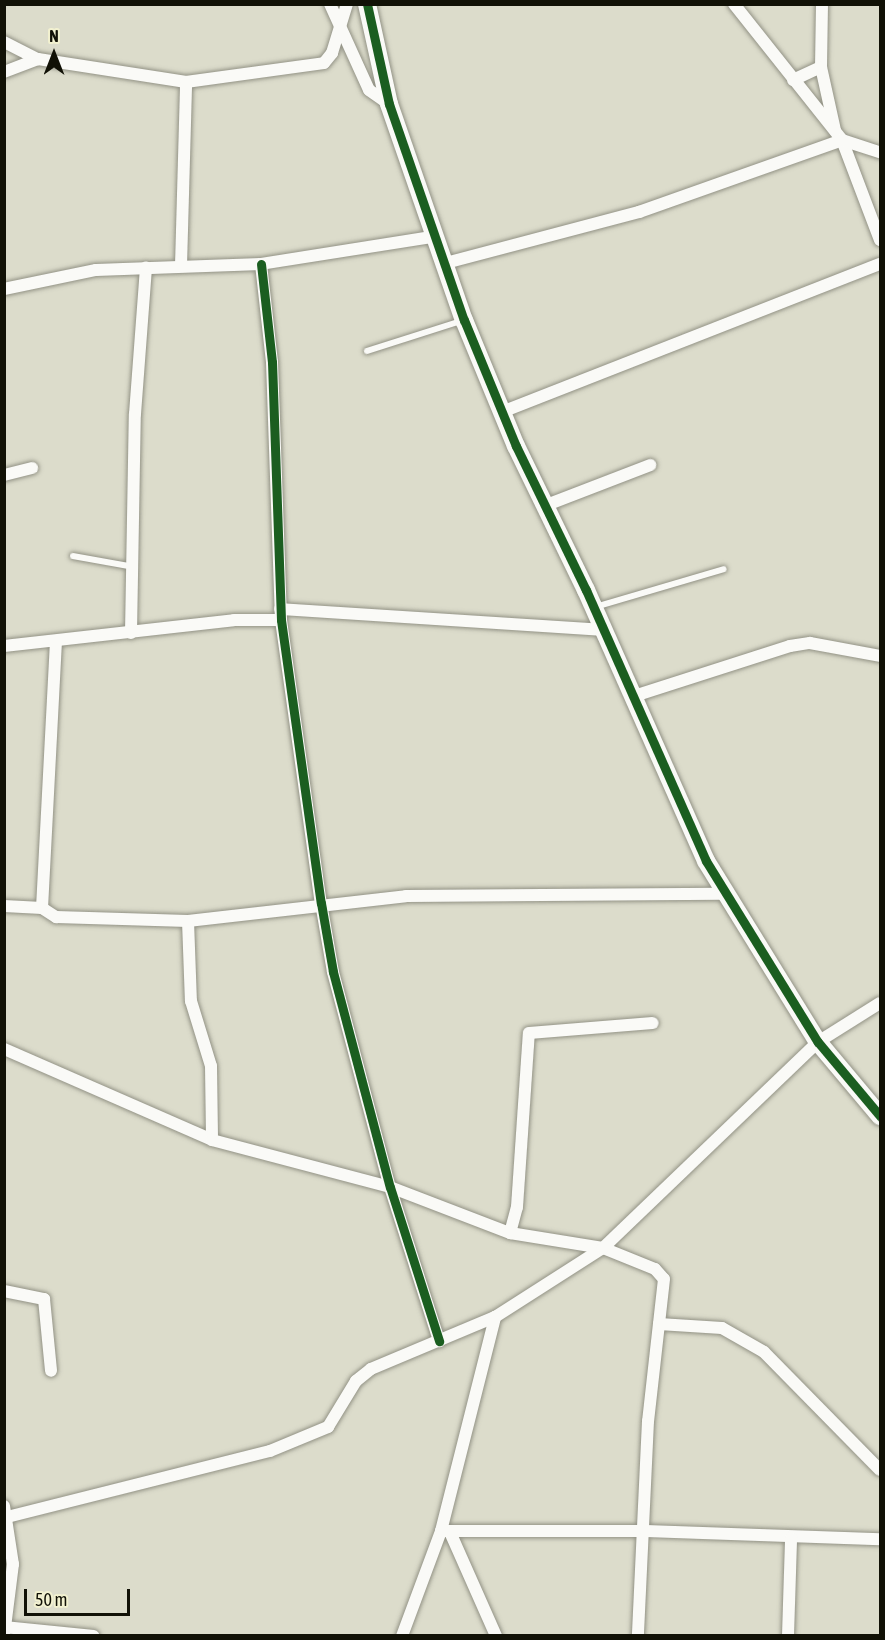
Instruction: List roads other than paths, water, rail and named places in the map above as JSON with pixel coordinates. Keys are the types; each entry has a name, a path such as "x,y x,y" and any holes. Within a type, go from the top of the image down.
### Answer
{"street":[{"path":"330,4 369,90 389,104"},
{"path":"4,42 38,59 186,82 324,63 346,4"},
{"path":"367,4 389,104 442,264 502,412 544,506 594,607 631,697 722,894 818,1042 880,1116"},
{"path":"734,4 838,136 880,152"},
{"path":"822,4 821,67 838,136 880,240"},
{"path":"4,72 38,59"},
{"path":"793,80 821,67"},
{"path":"181,266 186,82"},
{"path":"442,264 639,212 838,136"},
{"path":"4,289 51,276 146,267 261,264 432,237"},
{"path":"261,264 272,362 280,615 321,903 333,972 390,1186 439,1341"},
{"path":"502,412 880,264"},
{"path":"131,633 135,414 146,267"},
{"path":"544,506 650,465"},
{"path":"4,475 32,468"},
{"path":"4,646 280,615 602,630"},
{"path":"42,908 56,641"},
{"path":"631,697 790,646 810,643 880,656"},
{"path":"4,906 42,908 79,920 188,921 321,903 406,896 722,894"},
{"path":"188,921 191,1001 211,1066 212,1140"},
{"path":"94,1635 5,1630 13,1564 6,1512 153,1483 311,1436 328,1427 356,1381 371,1369 495,1317 603,1248 818,1042 880,1003"},
{"path":"510,1233 517,1207 529,1033 653,1023"},
{"path":"4,1049 212,1140 390,1186 510,1233 603,1248 640,1260 664,1279 647,1432 646,1531 638,1635"},
{"path":"4,1291 44,1299 51,1371"},
{"path":"402,1635 446,1532 495,1317"},
{"path":"659,1324 722,1328 765,1352 880,1470"},
{"path":"446,1532 646,1531 791,1538 880,1539"},
{"path":"446,1532 496,1635"},
{"path":"788,1635 791,1538"}],"lane":[{"path":"367,351 464,320"},
{"path":"73,556 134,567"},
{"path":"594,607 724,569"}]}
